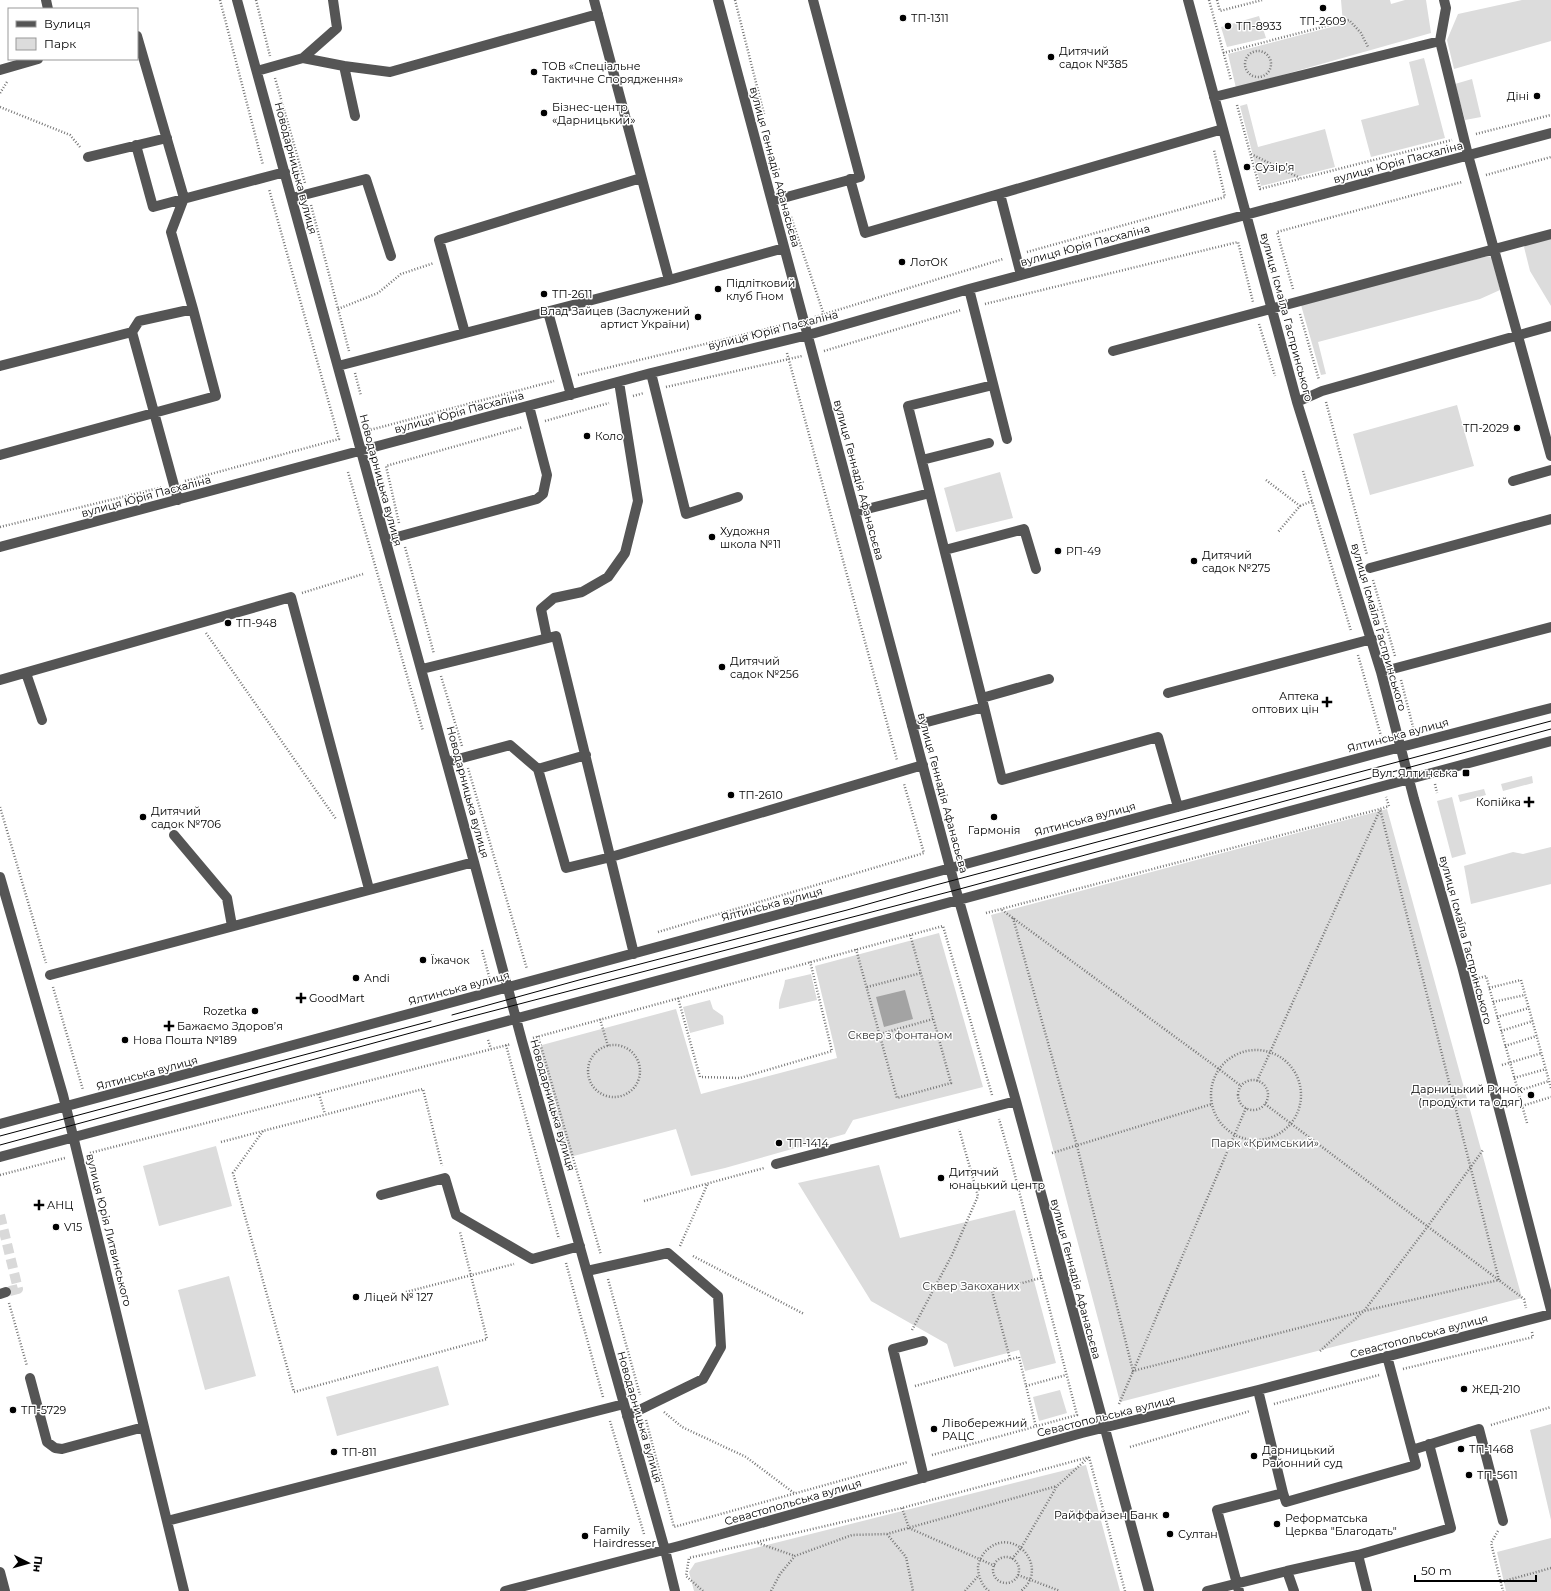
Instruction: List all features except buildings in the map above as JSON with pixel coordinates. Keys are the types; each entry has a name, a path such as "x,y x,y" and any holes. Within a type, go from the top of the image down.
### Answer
{"street":[{"name":"Новодарницька вулиця","path":"237,0 422,669 522,1041 665,1550 675,1591"},
{"path":"257,71 303,58 337,28 333,0"},
{"path":"594,0 669,280"},
{"name":"вулиця Геннадія Афанасьєва","path":"718,0 950,869 1016,1101 1148,1591"},
{"path":"772,201 860,177 813,0"},
{"name":"вулиця Ісмаїла Гаспринського","path":"1188,0 1297,402 1372,639 1464,974 1551,1310"},
{"path":"1444,0 1446,8 1440,42 1468,155 1551,456"},
{"path":"303,58 344,66 390,72 598,14"},
{"path":"0,455 216,396 171,232 184,198 138,39"},
{"path":"1214,97 1440,42"},
{"path":"0,70 35,60"},
{"path":"344,66 355,116"},
{"path":"850,179 865,233 1223,129"},
{"name":"вулиця Юрія Пасхаліна","path":"0,547 619,382 808,335 969,289 1551,133"},
{"path":"88,157 167,138"},
{"path":"136,146 153,207 285,172"},
{"path":"465,333 440,240 641,178"},
{"path":"292,198 366,180 391,256"},
{"path":"1000,194 1021,275"},
{"path":"1113,351 1551,234"},
{"path":"338,366 669,280 784,248"},
{"path":"969,289 1007,439"},
{"path":"0,366 132,332 139,322 193,309"},
{"path":"548,312 571,395"},
{"path":"1297,402 1322,391 1518,334 1551,326"},
{"path":"132,332 178,500"},
{"path":"652,374 686,514 738,497"},
{"path":"547,638 542,609 554,598 582,592 608,577 625,553 638,501 619,382"},
{"path":"993,385 908,406 1002,780 1158,737 1178,807"},
{"path":"386,540 537,499 543,494 547,475 528,406"},
{"path":"922,460 989,443"},
{"path":"1513,481 1551,470"},
{"path":"855,512 930,493"},
{"path":"1370,568 1551,519"},
{"path":"944,550 1024,529 1036,569"},
{"path":"0,680 290,597 369,889"},
{"path":"1381,672 1551,627"},
{"path":"422,669 556,636 612,857 634,954"},
{"path":"1168,693 1372,639"},
{"path":"26,673 42,720"},
{"path":"912,726 983,703 1049,679"},
{"name":"Ялтинська вулиця","path":"0,1124 1551,708"},
{"path":"0,1157 1551,741"},
{"path":"447,762 510,745 538,769 566,868 612,857 923,765"},
{"path":"538,769 586,755"},
{"path":"174,835 226,898 232,926"},
{"path":"50,975 474,862"},
{"name":"вулиця Юрія Литвинського","path":"0,877 4,903 74,1137 184,1591"},
{"path":"776,1164 956,1118 1016,1101"},
{"path":"381,1195 446,1178 456,1215 532,1259 580,1246"},
{"path":"587,1271 668,1253 718,1296 721,1347 703,1379 627,1416"},
{"name":"Севастопольська вулиця","path":"505,1591 517,1590 665,1550 1104,1428 1258,1390 1551,1314"},
{"path":"923,1341 893,1349 924,1478"},
{"path":"1258,1390 1286,1502 1416,1465 1387,1356"},
{"path":"30,1378 47,1442 55,1448 62,1449 144,1427"},
{"path":"167,1521 624,1404"},
{"path":"1412,1450 1479,1429 1503,1521"},
{"path":"1207,1591 1238,1588 1287,1571 1358,1555 1451,1528 1429,1444"},
{"path":"1238,1588 1217,1510 1283,1493"},
{"path":"1358,1555 1367,1591"},
{"path":"1287,1571 1294,1591"},
{"path":"0,1572 5,1591"}],"path":[{"path":"220,0 266,177 339,439"},
{"path":"256,0 272,67 308,194 350,354"},
{"path":"735,0 765,121"},
{"path":"1217,0 1220,11 1262,0"},
{"path":"1223,53 1348,20 1361,33 1373,58"},
{"path":"1258,51 1266,54 1268,58 1270,66 1263,76 1255,76 1248,72 1245,65 1250,54 1258,51"},
{"path":"0,107 70,135 88,157"},
{"path":"1260,188 1551,115"},
{"path":"1250,154 1301,178"},
{"path":"1413,727 1398,667 1277,232 1551,157"},
{"path":"784,197 834,348"},
{"path":"527,970 437,665 401,536 386,466 656,389 813,354 974,307 1238,242 1275,377"},
{"path":"338,309 378,293 401,274 445,260"},
{"path":"789,359 900,772 924,853"},
{"path":"354,370 362,400"},
{"path":"368,423 370,430"},
{"path":"1301,464 1381,736"},
{"path":"348,472 424,736"},
{"path":"1266,480 1300,506"},
{"path":"1278,532 1300,506 1312,501"},
{"path":"290,597 363,574"},
{"path":"198,623 340,826"},
{"path":"986,913 1389,806"},
{"path":"0,807 83,1090"},
{"path":"1257,1081 1380,809"},
{"path":"1380,809 1498,1280"},
{"path":"1001,910 1241,1086"},
{"path":"1013,918 1077,1146 1133,1371"},
{"path":"0,1175 522,1041 810,961 943,926 1012,1164 1077,1415 674,1526"},
{"path":"856,949 897,1098 951,1083 910,934"},
{"path":"482,950 490,980"},
{"path":"678,998 700,1077 740,1078 832,1052 810,961"},
{"path":"867,987 921,973"},
{"path":"1479,978 1486,976 1527,1123"},
{"path":"1489,988 1521,980 1551,1088"},
{"path":"1493,1002 1525,995"},
{"path":"1497,1017 1529,1008"},
{"path":"600,1019 608,1046"},
{"path":"880,1034 933,1019"},
{"path":"1501,1031 1533,1021"},
{"path":"1505,1046 1537,1036"},
{"path":"506,1045 606,1409 644,1534"},
{"path":"616,1045 631,1051 639,1066 640,1074 637,1083 624,1095 615,1097 606,1096 598,1092 592,1086 589,1078 588,1070 592,1058 600,1049 608,1046 616,1045"},
{"path":"1258,1050 1271,1052 1284,1059 1294,1070 1300,1083 1301,1098 1298,1112 1290,1124 1280,1133 1267,1139 1253,1140 1234,1134 1227,1129 1218,1118 1212,1104 1212,1089 1219,1069 1234,1056 1246,1051 1258,1050"},
{"path":"1502,1065 1542,1053"},
{"path":"1514,1078 1546,1069"},
{"path":"1257,1081 1262,1083 1267,1093 1267,1098 1264,1104 1256,1110 1246,1108 1241,1104 1238,1098 1238,1092 1241,1086 1245,1082 1257,1081"},
{"path":"1518,1091 1549,1081"},
{"path":"221,1142 423,1089 446,1178"},
{"path":"319,1094 325,1114"},
{"path":"1522,1106 1551,1097"},
{"path":"1052,1153 1212,1104"},
{"path":"1264,1104 1524,1299"},
{"path":"1119,1404 1246,1108"},
{"path":"903,1346 952,1256 978,1196 956,1118"},
{"path":"263,1131 233,1173 294,1392 487,1339 456,1215"},
{"path":"1320,1351 1364,1311 1483,1150"},
{"path":"644,1201 776,1164"},
{"path":"668,1253 678,1248 709,1183"},
{"path":"692,1256 804,1314"},
{"path":"406,1292 532,1259"},
{"path":"1010,1360 992,1291 1041,1278"},
{"path":"1133,1371 1364,1311 1498,1280"},
{"path":"3,1293 30,1378"},
{"path":"1130,1447 1263,1407 1391,1372 1533,1337"},
{"path":"902,1389 1019,1357 1036,1427"},
{"path":"1026,1386 1066,1375"},
{"path":"652,1404 682,1427 746,1457 794,1493"},
{"path":"1479,1429 1551,1407"},
{"path":"1012,1559 1022,1548 1057,1486 1089,1457"},
{"path":"703,1591 686,1576 689,1558 902,1508 1089,1457"},
{"path":"1089,1457 1125,1591"},
{"path":"770,1591 780,1574 795,1556 852,1535 887,1534 1057,1486"},
{"path":"902,1508 910,1528 994,1566"},
{"path":"1503,1521 1491,1543 1503,1591"},
{"path":"887,1534 906,1557 913,1591"},
{"path":"757,1542 795,1556"},
{"path":"989,1591 979,1575 978,1567 980,1559 991,1546 1006,1542 1022,1548 1030,1559 1032,1573 1030,1580 1021,1591"},
{"path":"1004,1558 1012,1559 1019,1567 1018,1575 1012,1581 1000,1581 994,1574 994,1566 996,1562 1004,1558"},
{"path":"1500,1582 1551,1568"},
{"path":"965,1591 979,1575"},
{"path":"1018,1575 1060,1591"},
{"path":"983,1591 986,1587"}],"green space":[{"path":"1341,0 1390,0 1391,4 1405,0 1426,0 1431,33 1236,88 1228,54 1343,24"},
{"path":"1522,0 1551,0 1551,41 1454,69 1447,40 1458,14"},
{"path":"1259,16 1266,38 1227,47 1221,27"},
{"path":"1424,58 1445,138 1371,157 1361,120 1419,105 1409,62"},
{"path":"1472,79 1481,117 1465,120 1455,84"},
{"path":"1247,104 1258,147 1325,129 1335,167 1261,186 1240,106"},
{"path":"1551,237 1551,306 1530,271 1523,243"},
{"path":"1488,256 1492,258 1500,290 1480,299 1318,342 1326,374 1321,375 1301,305"},
{"path":"1457,405 1474,466 1370,495 1353,434"},
{"path":"1000,472 1013,518 956,532 944,488"},
{"path":"1532,776 1533,783 1503,791 1501,784"},
{"path":"1484,789 1486,795 1460,802 1458,795"},
{"path":"1452,797 1466,854 1452,858 1437,801"},
{"name":"Парк «Кримський»","path":"1387,809 1522,1298 1120,1402 991,915"},
{"path":"1551,847 1551,884 1471,904 1464,866 1513,852 1523,854"},
{"name":"Сквер з фонтаном","path":"939,933 983,1087 853,1120 845,1134 725,1168 691,1176 676,1129 566,1158 535,1049 542,1045 676,1009 701,1094 837,1058 815,966"},
{"path":"811,974 817,1000 779,1009 779,1002 785,980"},
{"path":"710,1000 713,1009 723,1016 724,1024 690,1033 683,1007"},
{"path":"216,1146 232,1206 159,1226 143,1166"},
{"name":"Сквер Закоханих","path":"879,1165 900,1238 1015,1210 1056,1363 1025,1371 1019,1350 954,1367 947,1344 871,1301 798,1183"},
{"path":"229,1276 256,1376 205,1390 178,1290"},
{"path":"438,1366 449,1405 337,1436 326,1397"},
{"path":"1060,1390 1067,1413 1039,1421 1033,1397"},
{"path":"1551,1424 1551,1520 1530,1430"},
{"path":"1086,1465 1120,1591 694,1591 689,1572 695,1563"},
{"path":"1551,1538 1551,1591 1506,1591 1497,1552"}],"shaded area":[{"path":"905,990 913,1019 884,1027 876,997"}],"tunnel":[{"path":"0,1215 18,1289 6,1292"}],"tram line":[{"path":"452,1015 1551,721"},
{"path":"0,1145 458,1020 956,890 1551,729"},
{"path":"0,1136 431,1021"}],"place":[{"name":"ТП-2609","path":"1323,8"},
{"name":"ТП-1311","path":"903,18"},
{"name":"ТП-8933","path":"1228,26"},
{"name":"Дитячий садок №385","path":"1051,57"},
{"name":"ТОВ «Спеціальне Тактичне Спорядження»","path":"534,72"},
{"name":"Діні","path":"1537,96"},
{"name":"Бізнес-центр «Дарницький»","path":"544,113"},
{"name":"Сузір’я","path":"1247,167"},
{"name":"ЛотОК","path":"902,262"},
{"name":"Підлітковий клуб Гном","path":"718,289"},
{"name":"ТП-2611","path":"544,294"},
{"name":"Влад Зайцев (Заслужений артист України)","path":"698,317"},
{"name":"ТП-2029","path":"1517,428"},
{"name":"Коло","path":"587,436"},
{"name":"Художня школа №11","path":"712,537"},
{"name":"РП-49","path":"1058,551"},
{"name":"Дитячий садок №275","path":"1194,561"},
{"name":"ТП-948","path":"228,623"},
{"name":"Дитячий садок №256","path":"722,667"},
{"name":"Аптека оптових цін","path":"1327,702"},
{"name":"Вул. Ялтинська","path":"1466,773"},
{"name":"ТП-2610","path":"731,795"},
{"name":"Копійка","path":"1529,802"},
{"name":"Дитячий садок №706","path":"143,817"},
{"name":"Гармонія","path":"994,817"},
{"name":"Їжачок","path":"423,960"},
{"name":"Andi","path":"356,978"},
{"name":"GoodMart","path":"301,998"},
{"name":"Rozetka","path":"255,1011"},
{"name":"Бажаємо Здоров’я","path":"169,1026"},
{"name":"Нова Пошта №189","path":"125,1040"},
{"name":"Дарницький Ринок (продукти та одяг)","path":"1531,1095"},
{"name":"ТП-1414","path":"779,1143"},
{"name":"Дитячий юнацький центр","path":"941,1178"},
{"name":"АНЦ","path":"39,1205"},
{"name":"V15","path":"56,1227"},
{"name":"Ліцей № 127","path":"356,1297"},
{"name":"ЖЕД-210","path":"1464,1389"},
{"name":"ТП-5729","path":"13,1410"},
{"name":"Лівобережний РАЦС","path":"934,1429"},
{"name":"ТП-1468","path":"1461,1449"},
{"name":"ТП-811","path":"334,1452"},
{"name":"Дарницький Районний суд","path":"1254,1456"},
{"name":"ТП-5611","path":"1469,1475"},
{"name":"Райффайзен Банк","path":"1166,1515"},
{"name":"Реформатська Церква \"Благодать\"","path":"1277,1524"},
{"name":"Султан","path":"1170,1534"},
{"name":"Family Hairdresser","path":"585,1536"}]}
